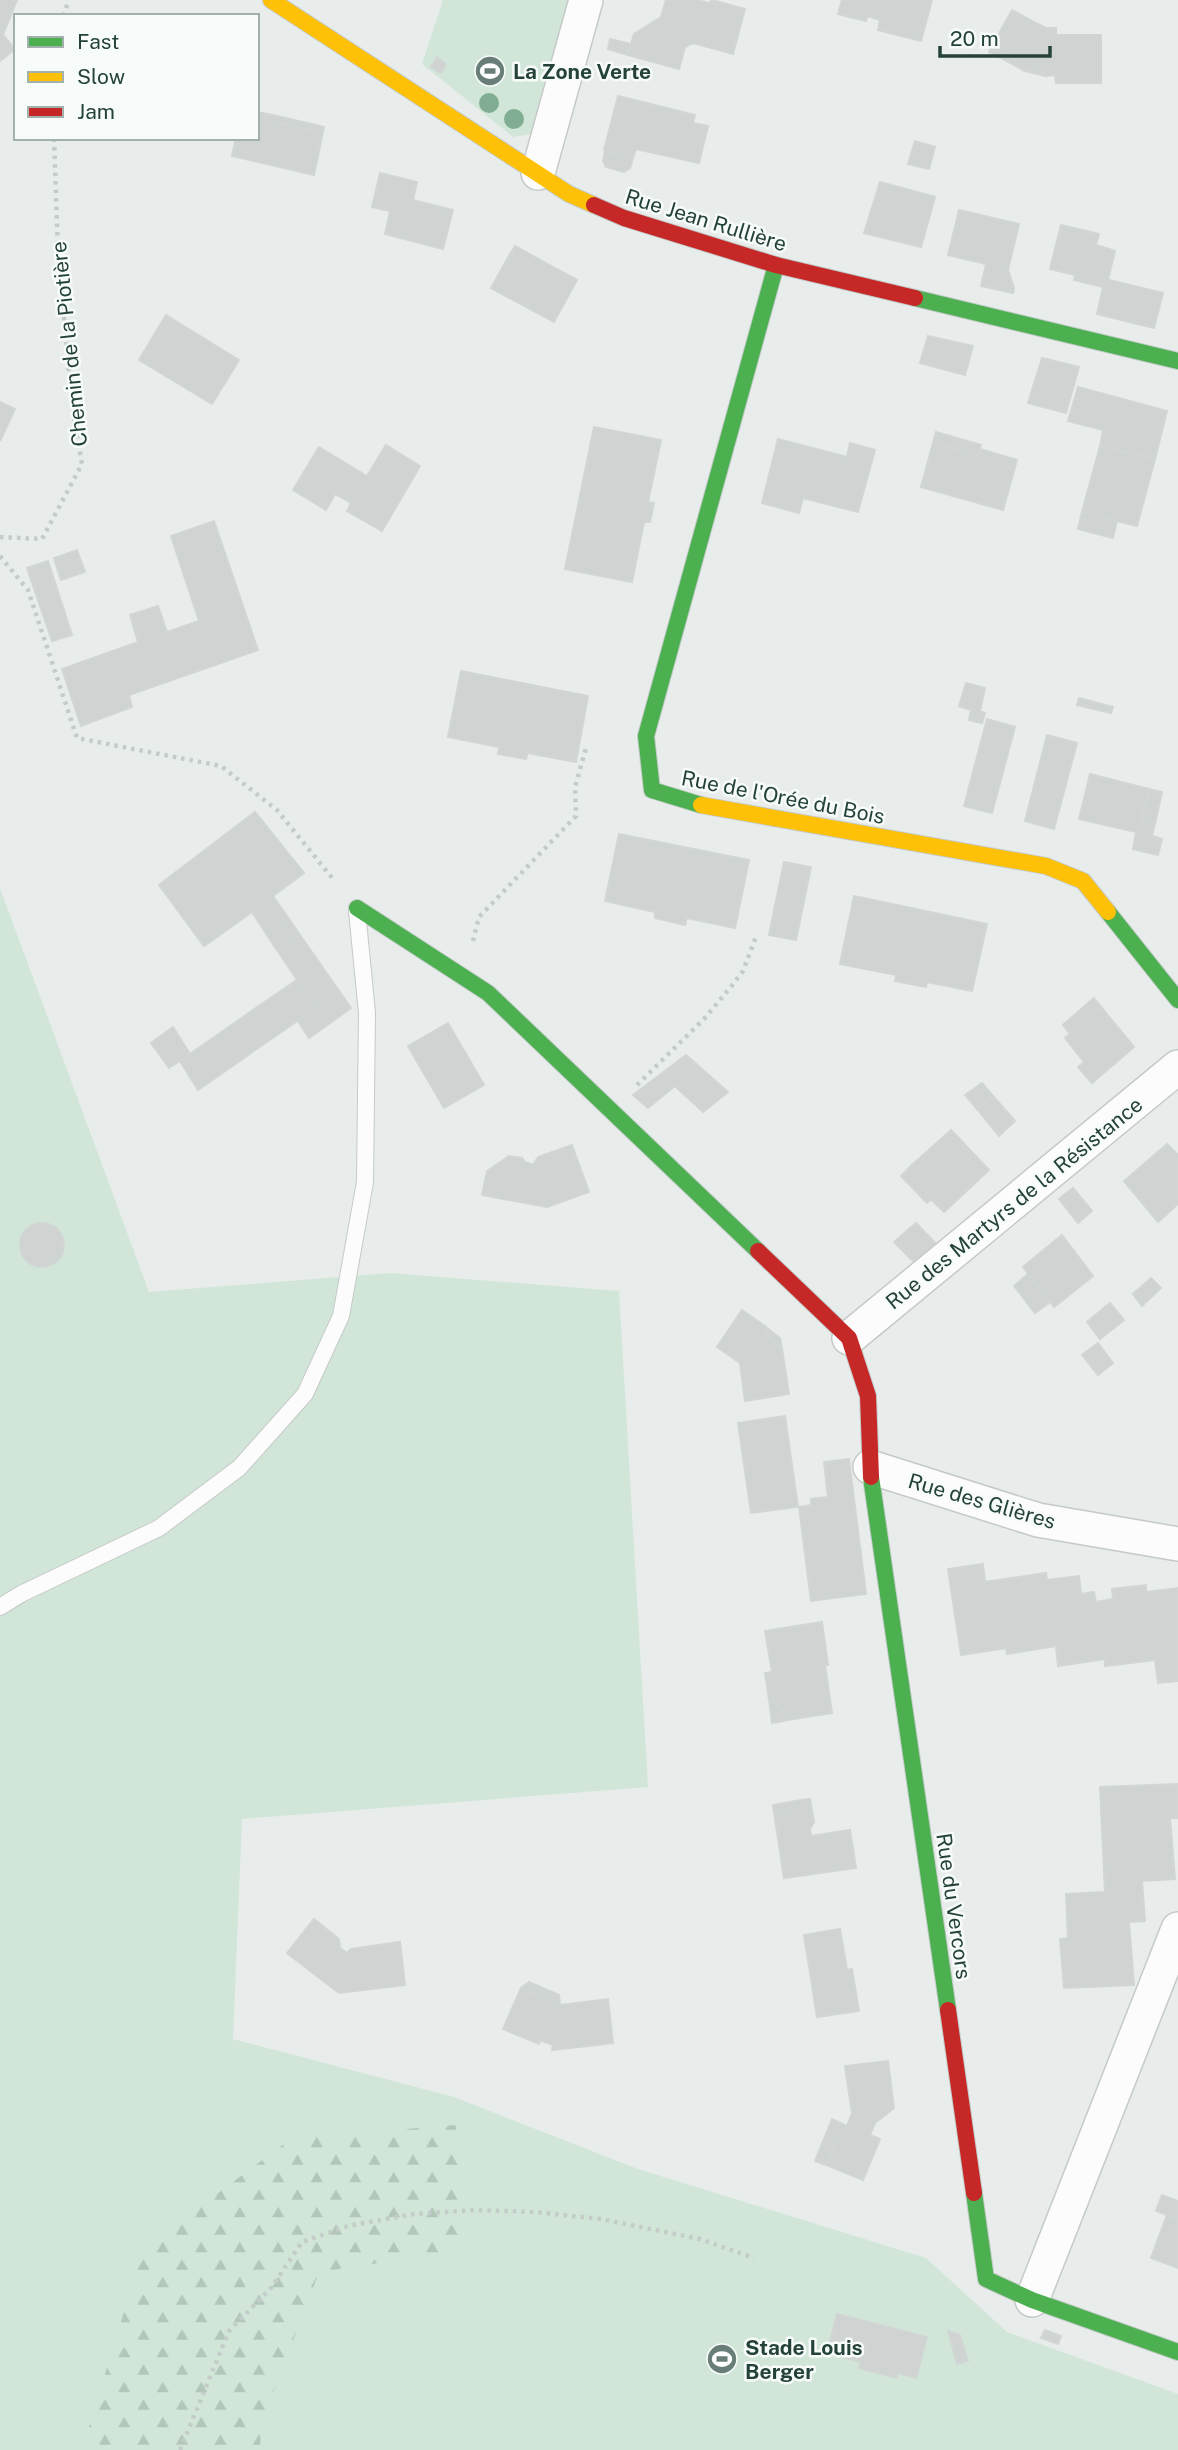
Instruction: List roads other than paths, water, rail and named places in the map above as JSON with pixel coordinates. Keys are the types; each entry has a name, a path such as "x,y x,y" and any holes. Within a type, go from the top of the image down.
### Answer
{"street":[{"name":"Rue Jean Rullière","path":"271,0 569,194 624,219 776,265 1178,361"},
{"path":"538,173 586,0"},
{"name":"Rue de l'Orée du Bois","path":"776,265 646,736 652,790 695,804 1046,866 1083,881 1178,1000"},
{"path":"357,908 488,993 849,1338"},
{"name":"Rue des Martyrs de la Résistance","path":"849,1338 1178,1067"},
{"name":"Rue du Vercors","path":"849,1338 868,1396 870,1467 986,2279 1032,2300 1178,2352"},
{"name":"Rue des Glières","path":"870,1467 1038,1520 1178,1544"},
{"path":"1032,2300 1178,1929"}],"lane":[{"path":"0,1607 21,1594 159,1528 239,1468 305,1394 341,1316 365,1182 366,1013 357,908"}],"place":[{"name":"La Zone Verte","path":"490,71"},
{"name":"Stade Louis Berger","path":"722,2359"}]}
